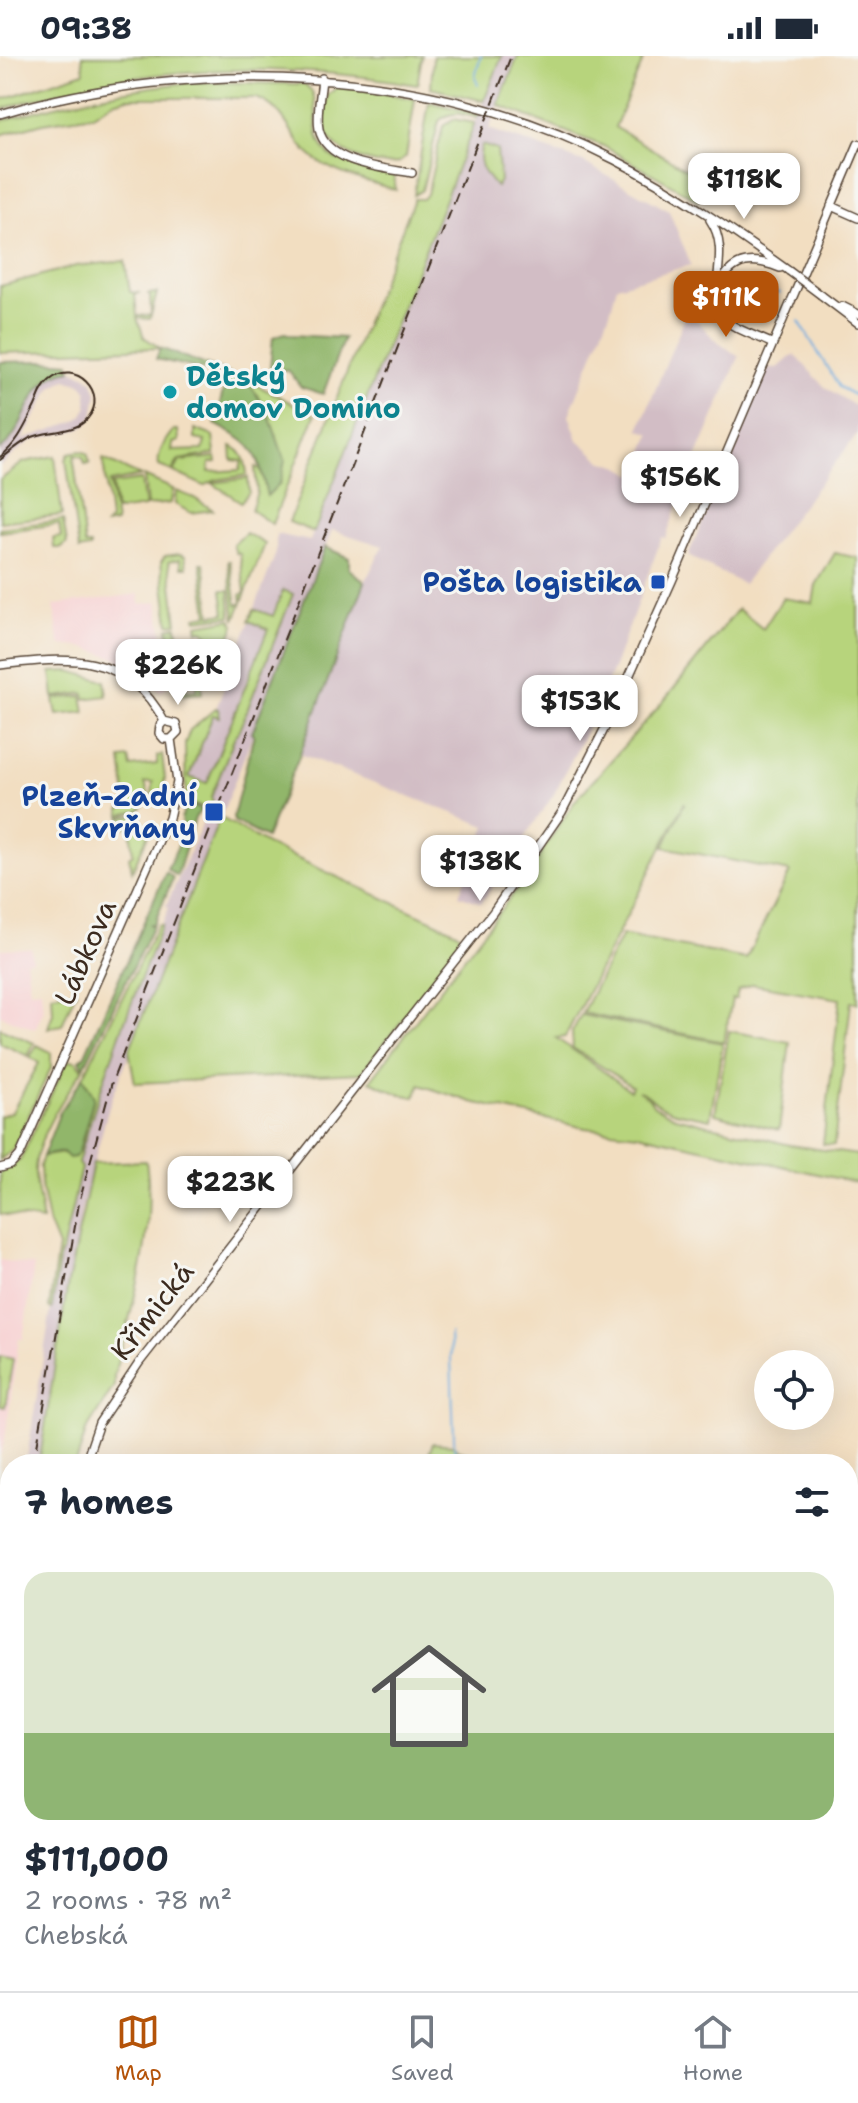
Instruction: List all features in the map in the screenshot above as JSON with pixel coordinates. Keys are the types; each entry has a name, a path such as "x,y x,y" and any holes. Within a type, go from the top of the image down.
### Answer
{"main road":[{"path":"0,114 67,95 155,79 231,75 366,83 450,100 529,124 615,160 693,206 821,295 858,314"},
{"path":"322,78 319,127 327,144 354,160 412,173"},
{"name":"Křimická","path":"88,1454 99,1423 139,1363 493,912 548,834 582,775 625,686 858,144"},
{"path":"693,206 711,221 721,242 716,302 721,314 732,325 771,343"},
{"path":"831,206 858,218"},
{"path":"716,302 720,283 733,266 756,261 775,263"},
{"path":"830,300 858,323"},
{"name":"Lábkova","path":"0,665 59,658 100,665 135,685 164,721"},
{"name":"Lábkova","path":"164,721 172,721 178,727 177,735 171,739 164,739 159,733 164,721"},
{"name":"Lábkova","path":"0,1168 11,1165 20,1155 173,809 177,782 171,739"}],"shaded area":[{"path":"502,56 518,56 489,129 583,162 669,211 691,265 617,286 610,312 569,415 578,440 603,462 615,464 634,475 651,434 639,429 688,310 712,337 739,357 683,489 666,538 662,537 614,667 578,747 554,794 481,903 459,895 486,826 300,754 365,582 383,546 332,530 109,1106 81,1211 41,1454 28,1454 60,1253 92,1112 143,968 169,908 166,906 212,802 206,814 187,806 190,776 276,553 276,534 310,541"},
{"path":"794,354 825,387 858,408 858,433 743,584 688,556 767,369 778,368"},
{"path":"71,370 87,376 97,393 93,417 87,425 77,430 30,441 0,466 0,450 10,441 42,382","holes":["66,379 82,384 87,391 87,408 83,415 76,421 22,440 52,387"]},
{"path":"139,594 140,604 158,602 169,684 161,692 116,658 59,642 54,605"},
{"path":"31,948 32,960 26,961 30,990 41,989 43,1011 35,1029 0,1015 0,949"},
{"path":"0,1260 34,1266 0,1454"}],"green space":[{"path":"82,56 422,56 417,85 312,72 207,71 103,83 51,94 0,110 0,100 84,72"},
{"path":"433,56 502,56 484,101 431,88"},
{"path":"518,56 645,56 615,127 694,174 700,194 698,200 603,146 498,105"},
{"path":"198,82 304,84 314,99 317,130 325,150 335,159 394,176 396,190 319,162 303,147 281,116 256,98 128,98 113,102 93,115 43,123 0,135 0,121 25,114 123,92"},
{"path":"337,87 415,99 406,157 401,161 388,164 367,161 346,152 330,140 324,123 328,95"},
{"path":"429,102 479,114 477,118 453,114 439,121 422,190 414,195"},
{"path":"453,119 475,123 314,532 289,522 414,199 423,199 427,194 443,126"},
{"path":"482,145 497,150 500,181 496,187 482,168"},
{"path":"125,261 130,292 139,293 135,295 137,316 151,315 150,294 147,294 157,293 150,319 137,318 144,337 160,348 0,353 0,286 76,266"},
{"path":"285,333 344,338 323,394 301,387 289,371 270,368 273,337"},
{"path":"160,348 247,380 268,412 285,461 280,483 267,496 261,468 253,451 239,438 215,424 227,375 156,359"},
{"path":"0,362 69,363 71,370 57,374 37,391 18,428 0,450"},
{"path":"247,380 315,415 272,524 251,510 257,492 255,467 261,469 267,495 268,412"},
{"path":"195,429 213,436 215,454 179,460 172,471 159,466 162,447 174,430 178,430 179,441 173,443 172,451 203,450 205,441 195,439"},
{"path":"231,446 242,454 247,475 216,480 204,486 174,472 180,461 216,457 217,462 210,463 209,472 240,470 242,461 232,460"},
{"path":"69,453 87,453 90,463 85,464 83,457 75,455 85,545 90,545 90,548 79,550 66,460"},
{"path":"55,456 62,515 0,522 0,480 24,462"},
{"path":"103,459 141,476 110,482 116,523 106,525 110,520"},
{"path":"144,476 173,489 171,503 147,506"},
{"path":"248,478 249,492 241,502 212,483"},
{"path":"141,480 145,507 116,511 112,484"},
{"path":"176,491 213,510 191,513 175,504"},
{"path":"63,520 67,543 62,548 54,548 53,538 61,537 59,524 0,532 0,528"},
{"path":"246,533 265,544 242,602 241,595 245,592 240,554 236,553 233,545"},
{"path":"325,547 349,558 349,569 365,582 266,838 234,821 233,817 252,733"},
{"path":"835,553 858,558 858,1003 851,1002 834,1145 823,1144 840,999 752,984 738,990 736,999 732,999 724,1042 582,1013 622,935 746,959 790,872 664,847 685,802 565,1037 556,1038 630,1090 632,1086 573,1048 572,1032 581,1015 723,1043 710,1119 670,1110 638,1091 648,1097 654,1106 675,1117 790,1145 858,1155 858,1183 638,1134 585,1128 472,1102 420,1085 415,1097 399,1094 370,1081 522,882 575,801 663,702 738,609 763,629 783,598 813,603 816,585"},
{"path":"165,556 185,556 187,567 182,567 180,559 169,561 177,623 169,624 161,562"},
{"path":"228,561 237,605 242,603 235,620"},
{"path":"201,563 204,563 211,615 225,613 222,590 229,590 231,616 197,620 196,617 208,615"},
{"path":"283,590 293,594 235,736 209,810 186,802 185,744 190,730 218,709 219,717 213,715 189,777 207,783 268,629 249,621 254,609 273,616"},
{"path":"231,619 235,625 218,670 213,671 208,634 198,631 197,625"},
{"path":"177,626 186,691 197,690 197,683 202,682 202,693 177,695 168,628"},
{"path":"70,671 105,681 107,696 85,699 84,693 54,697 51,672"},
{"path":"82,696 85,712 57,715 54,699"},
{"path":"162,755 165,778 162,797 152,797 153,782 145,783 150,799 144,801 139,811 121,815 120,810 127,804 121,759 129,758 131,767 157,764 157,756"},
{"path":"189,805 201,810 195,818 177,876 167,869 184,833 181,819"},
{"path":"139,815 142,822 151,828 132,871 130,828 122,825 121,817"},
{"path":"220,817 270,846 455,931 466,939 361,1073 135,1083 129,1051"},
{"path":"166,872 173,878 154,924 149,924 153,926 84,1067 80,1060"},
{"path":"158,925 162,925 117,1042 78,1163 81,1168 60,1254 52,1309 49,1308 58,1247 48,1222 40,1166 43,1156 79,1151 94,1098 83,1077"},
{"path":"76,991 62,1025 48,1028 53,1013 52,994"},
{"path":"0,1028 34,1043 28,1056 0,1043"},
{"path":"729,1031 790,1042 779,1130 715,1114"},
{"path":"37,1045 51,1052 51,1068 13,1149 0,1160 0,1116 12,1112 39,1063 30,1057"},
{"path":"70,1060 76,1061 83,1069 52,1118 37,1158 35,1177 42,1221 0,1214 0,1173 20,1160"},
{"path":"83,1077 94,1097 79,1151 75,1157 69,1158 63,1152 43,1156 60,1112"},
{"path":"146,1161 148,1215 141,1269 114,1375 114,1386 86,1431 79,1454 41,1454 68,1283 93,1163"},
{"path":"0,1356 13,1359 5,1407 0,1406"},
{"path":"433,1443 453,1445 458,1450 475,1454 429,1454"}],"waterway":[{"path":"478,85 475,77 481,56"},
{"path":"755,280 754,285 760,291 780,293"},
{"path":"799,321 839,387 858,397"},
{"path":"450,1333 455,1454"}],"tram line":[{"path":"0,457 20,434 50,380 60,375 79,376 92,389 93,408 82,423 30,438 0,460"}],"railway":[{"path":"36,1454 79,1203 112,1082 511,56"}],"place":[{"name":"Dětský domov Domino","path":"170,392"},
{"name":"Pošta logistika","path":"658,582"},
{"name":"Plzeň-Zadní Skvrňany","path":"214,812"}]}
